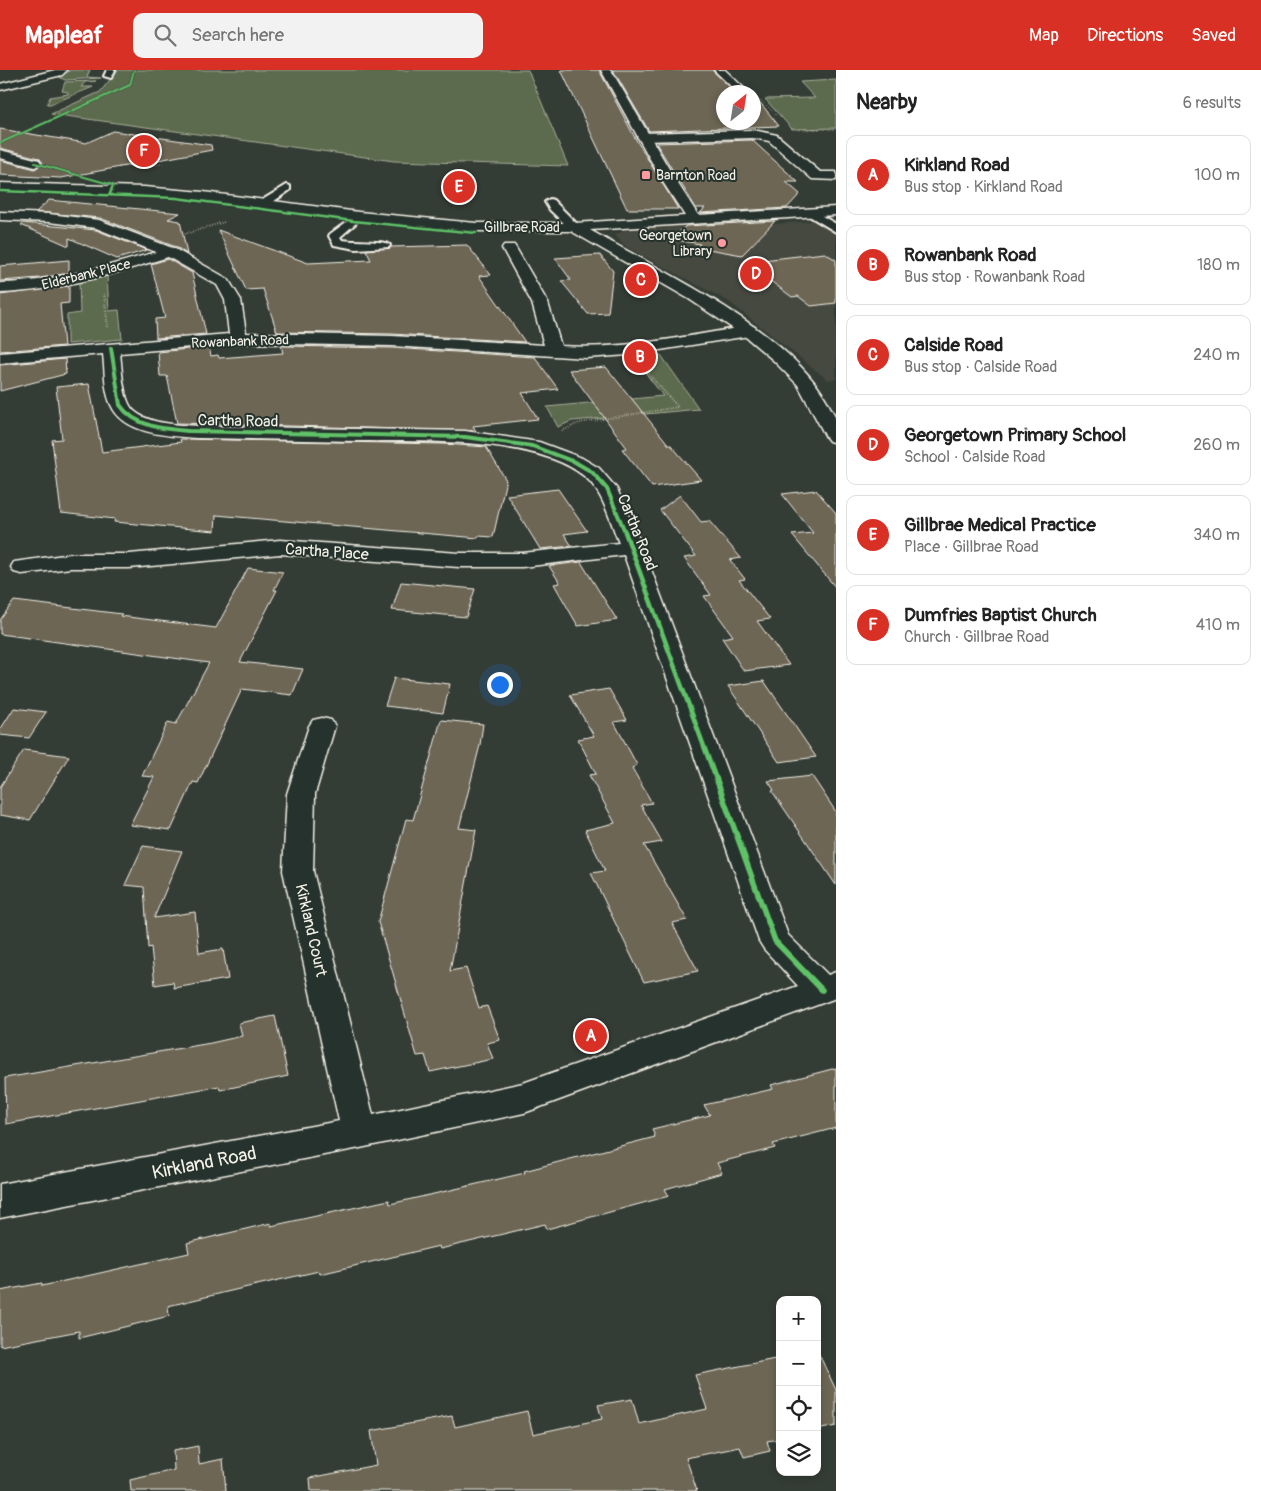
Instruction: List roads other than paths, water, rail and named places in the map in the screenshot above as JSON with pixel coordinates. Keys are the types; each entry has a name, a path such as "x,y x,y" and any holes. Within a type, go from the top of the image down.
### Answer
{"street":[{"path":"606,70 643,137 694,219"},
{"path":"719,70 735,85"},
{"path":"0,86 60,71 56,88"},
{"path":"643,137 753,134 773,138 830,188"},
{"path":"0,154 35,163"},
{"path":"817,176 836,176"},
{"name":"Gillbrae Road","path":"0,187 144,191 359,216 476,227 574,226 836,211"},
{"path":"0,216 49,218 99,224 170,252 223,282 233,300 238,338"},
{"path":"574,226 701,299 749,331 779,355 806,383 836,437"},
{"path":"509,248 540,303 554,352"},
{"name":"Elderbank Place","path":"0,288 36,286 101,272 170,252"},
{"name":"Rowanbank Road","path":"0,358 238,338 392,341 586,353 628,350 749,331"},
{"name":"Cartha Road","path":"111,348 120,406 130,416 150,426 174,431 198,432 466,437 532,446 575,462 592,472 607,489 632,548 774,941 829,987"},
{"name":"Cartha Place","path":"22,567 71,561 129,561 280,548 459,560 513,560 632,548"},
{"name":"Kirkland Court","path":"322,726 302,794 298,871 360,1133"},
{"name":"Kirkland Road","path":"0,1201 360,1133 524,1098 829,987"}],"lane":[{"path":"263,204 287,188"},
{"path":"539,209 552,205 574,226"},
{"path":"810,212 836,229"},
{"path":"359,216 334,236 338,243 356,246 385,245"}],"place":[{"name":"Dumfries Baptist Church","path":"144,151"},
{"name":"Barnton Road","path":"646,175"},
{"name":"Gillbrae Medical Practice","path":"459,187"},
{"name":"Georgetown Library","path":"722,243"},
{"name":"Georgetown Primary School","path":"756,274"},
{"name":"Calside Road","path":"641,280"},
{"name":"Rowanbank Road","path":"640,357"},
{"name":"Kirkland Road","path":"591,1036"}]}
